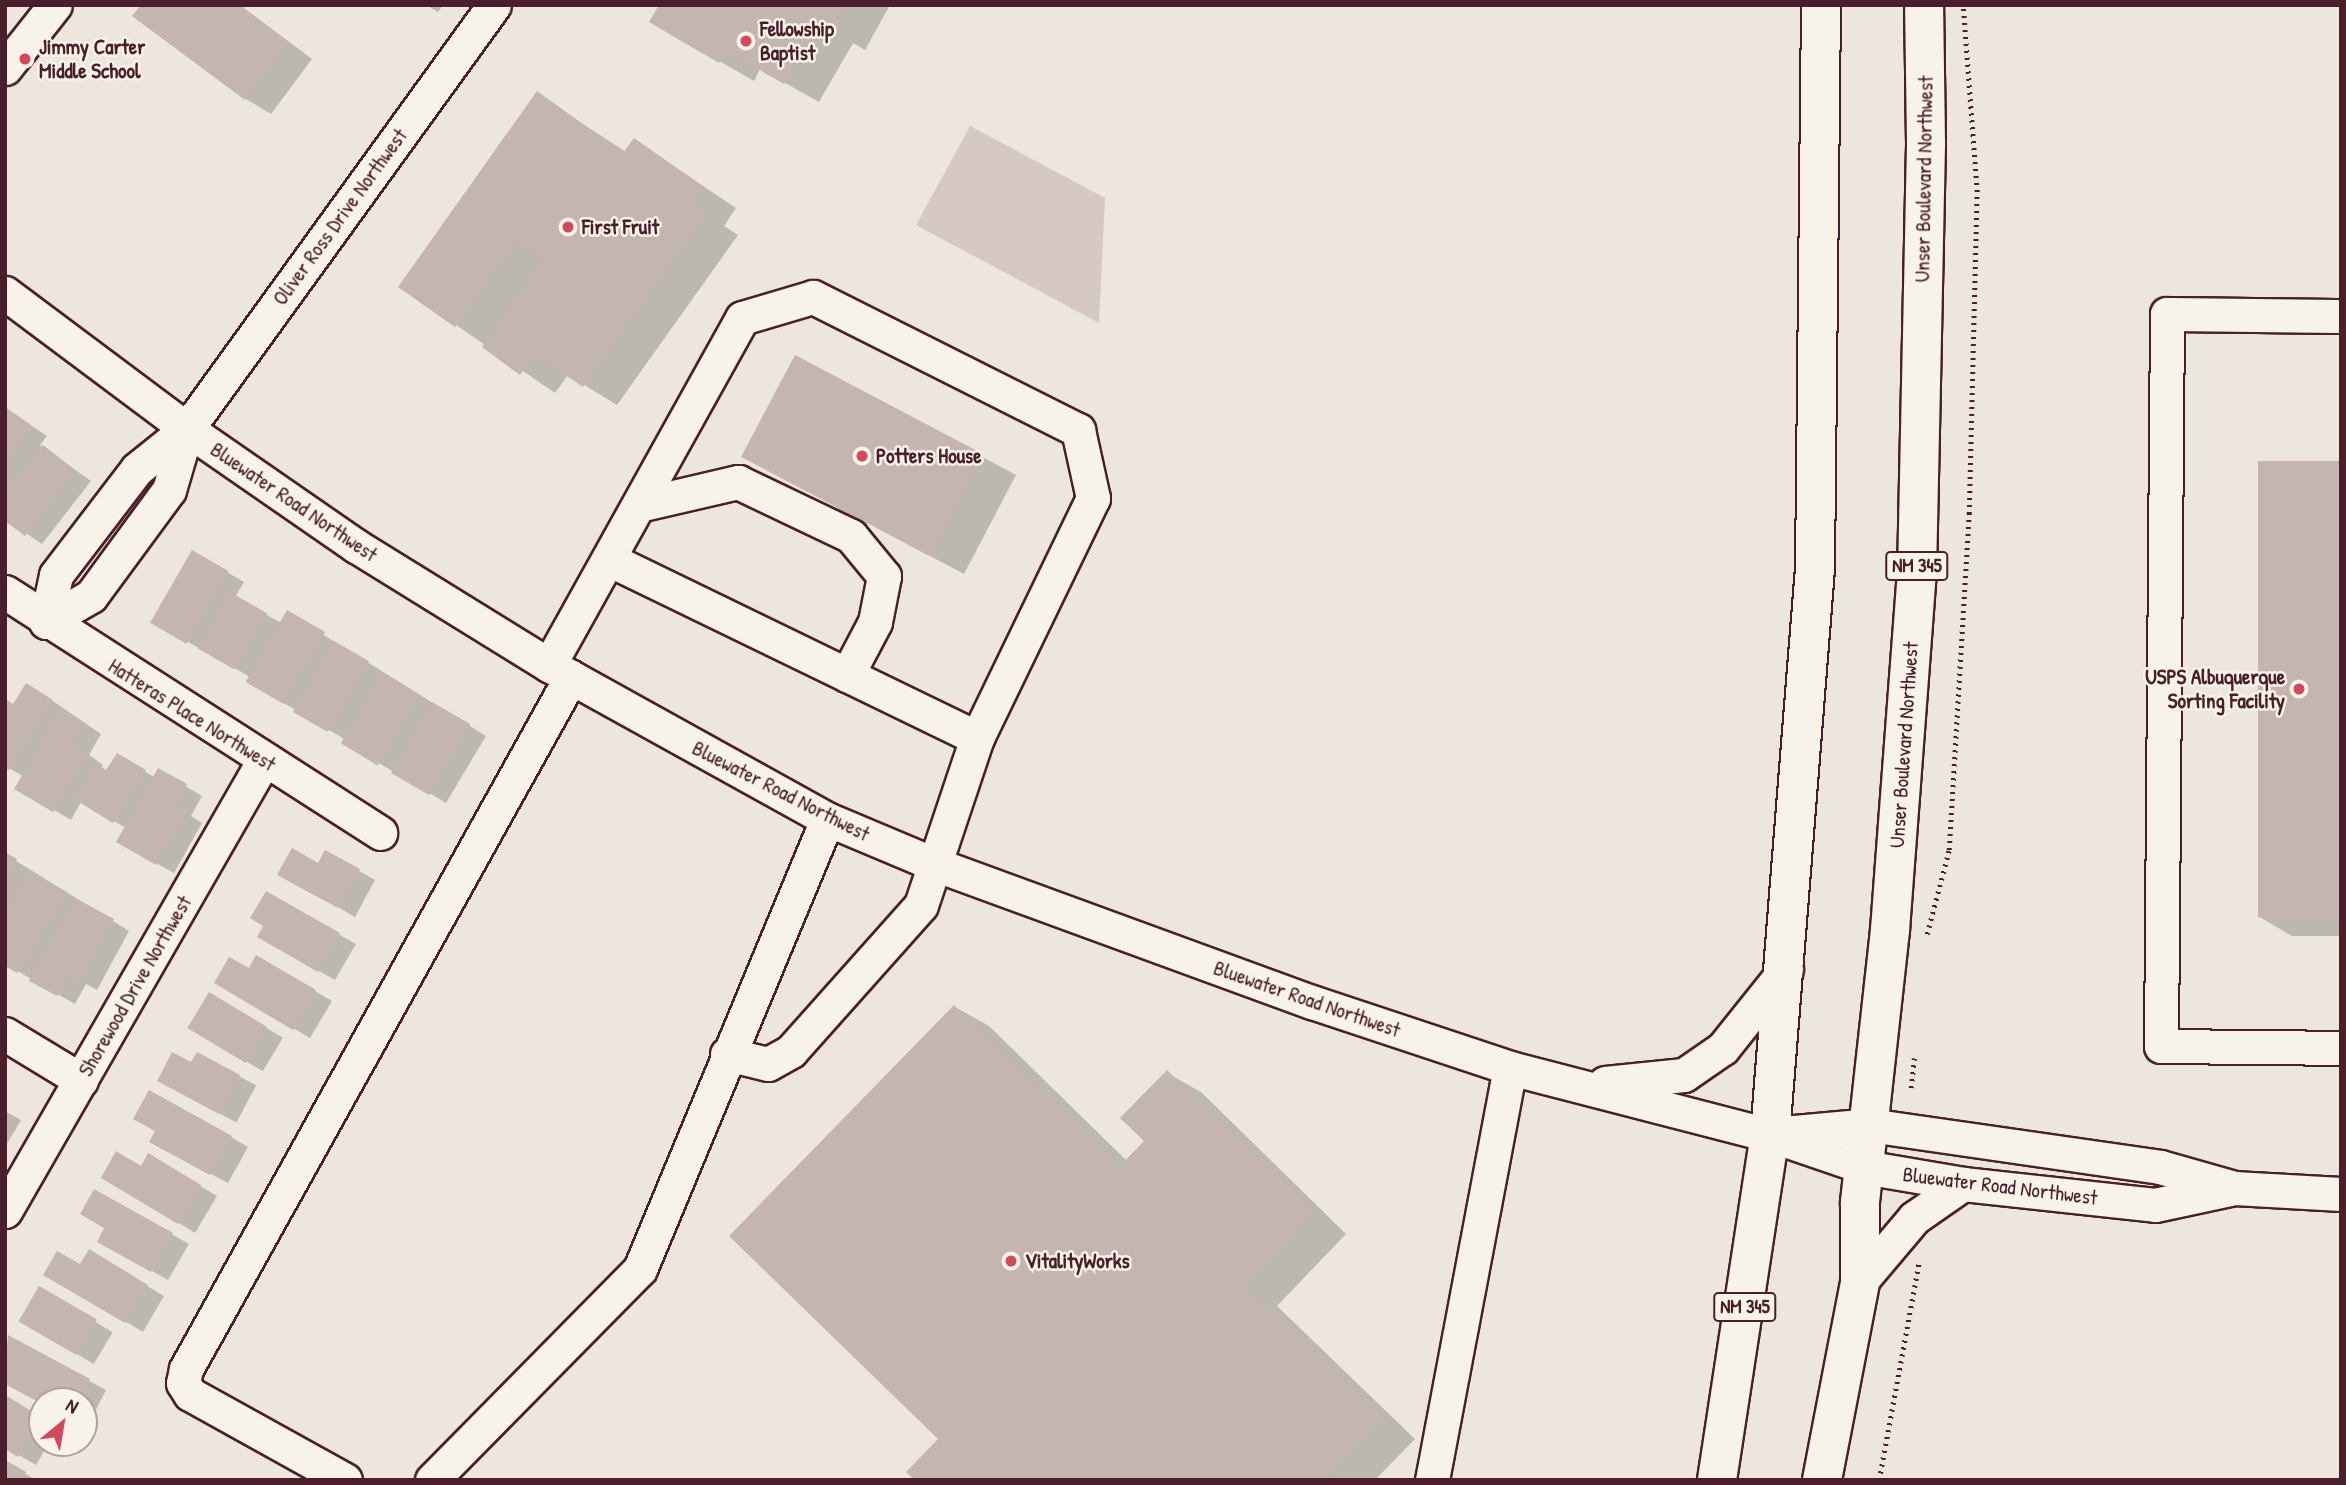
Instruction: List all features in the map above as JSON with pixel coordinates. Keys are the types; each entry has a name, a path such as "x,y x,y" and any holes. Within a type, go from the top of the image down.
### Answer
{"main road":[{"name":"NM 345","path":"1717,1480 1770,1135 1786,969 1815,568 1821,5"},
{"name":"Unser Boulevard Northwest","path":"1822,1480 1860,1282 1864,1167 1890,930 1917,574 1926,157 1924,5"}],"street":[{"path":"5,68 55,5"},
{"name":"Oliver Ross Drive Northwest","path":"46,622 56,575 137,468 187,429 494,5"},
{"name":"Bluewater Road Northwest","path":"5,293 187,429 356,546 560,671 827,819 934,864 1299,998 1510,1068 1770,1135 1864,1167 1963,1184 2155,1205 2234,1188"},
{"path":"345,1480 190,1394 183,1383 186,1368 560,671 610,559 742,318 813,297 1078,430 1093,498 977,738 921,905 791,1051 768,1064 727,1054"},
{"path":"2341,316 2167,314 2161,1046 2341,1048"},
{"path":"639,505 738,482 851,536 884,576 875,622 847,675"},
{"path":"610,559 977,738"},
{"name":"Hatteras Place Northwest","path":"5,592 46,622 380,833"},
{"name":"Shorewood Drive Northwest","path":"5,1211 264,760"},
{"path":"432,1480 640,1269 727,1054 827,819"},
{"path":"1583,1086 1684,1075 1723,1048 1786,969"},
{"path":"5,1034 80,1080"},
{"path":"1432,1480 1510,1068"},
{"name":"Bluewater Road Northwest","path":"1770,1135 1869,1125 2160,1167 2234,1188 2341,1194"},
{"path":"1860,1282 1914,1218 1963,1184"}],"path":[{"path":"1926,938 1951,828 1969,514 1978,192 1963,5"},
{"path":"1911,1088 1915,1047"},
{"path":"1879,1480 1920,1257"}],"shaded area":[{"path":"970,126 1105,198 1099,323 916,225"}],"building":[{"path":"141,5 237,5 288,43 245,100 132,16"},
{"name":"Fellowship Baptist","path":"659,5 846,5 830,32 818,25 784,84 726,51 719,63 649,22"},
{"name":"First Fruit","path":"537,91 623,153 634,138 704,187 691,205 705,215 583,387 535,354 520,375 482,347 544,259 516,240 455,327 398,287"},
{"name":"Potters House","path":"795,355 983,454 929,556 860,519 843,552 821,540 838,508 741,457"},
{"path":"5,407 31,425 5,462"},
{"path":"43,445 75,470 25,536 5,521 5,493"},
{"name":"USPS Albuquerque Sorting Facility","path":"2258,461 2341,461 2341,917 2258,917"},
{"path":"192,550 228,571 186,644 150,623"},
{"path":"230,592 267,614 235,670 198,648"},
{"path":"287,610 325,632 284,704 246,682"},
{"path":"334,641 369,661 328,732 293,712"},
{"path":"383,673 420,695 378,765 341,743"},
{"path":"26,683 53,700 9,770 5,768 5,699 13,704"},
{"path":"432,702 470,724 429,795 391,773"},
{"path":"61,709 85,723 72,745 87,754 53,812 14,789"},
{"path":"117,753 146,770 113,823 74,799 96,764 106,770"},
{"path":"158,768 187,784 175,805 186,812 156,865 116,842"},
{"path":"292,848 318,863 325,850 360,869 338,908 277,875"},
{"path":"5,852 17,859 5,879"},
{"path":"31,871 68,893 17,973 5,966 5,912"},
{"path":"266,891 340,933 318,972 257,937 263,926 250,918"},
{"path":"75,898 114,919 79,982 68,976 57,996 29,981"},
{"path":"256,955 316,990 293,1030 214,983 229,957 249,968"},
{"path":"209,992 267,1027 246,1063 187,1028"},
{"name":"VitalityWorks","path":"954,1005 1120,1166 1144,1141 1120,1118 1167,1070 1314,1213 1244,1285 1382,1419 1323,1480 914,1480 906,1472 938,1439 729,1236"},
{"path":"172,1052 191,1062 197,1052 240,1075 219,1114 157,1081"},
{"path":"149,1090 232,1136 210,1175 149,1142 155,1131 133,1119"},
{"path":"116,1151 141,1166 148,1153 201,1185 178,1224 101,1178"},
{"path":"94,1189 173,1233 151,1272 97,1242 104,1228 80,1214"},
{"path":"89,1249 148,1285 125,1323 43,1275 57,1251 80,1264"},
{"path":"39,1286 97,1320 77,1355 18,1322"},
{"path":"8,1335 90,1379 86,1387 28,1387 28,1396 5,1384"},
{"path":"7,1396 28,1409 28,1441 18,1457 5,1449"},
{"path":"5,1460 26,1472 21,1480 5,1480"}],"place":[{"name":"Fellowship Baptist","path":"746,41"},
{"name":"Jimmy Carter Middle School","path":"25,59"},
{"name":"First Fruit","path":"568,227"},
{"name":"Potters House","path":"862,456"},
{"name":"USPS Albuquerque Sorting Facility","path":"2299,689"},
{"name":"VitalityWorks","path":"1011,1261"}]}
